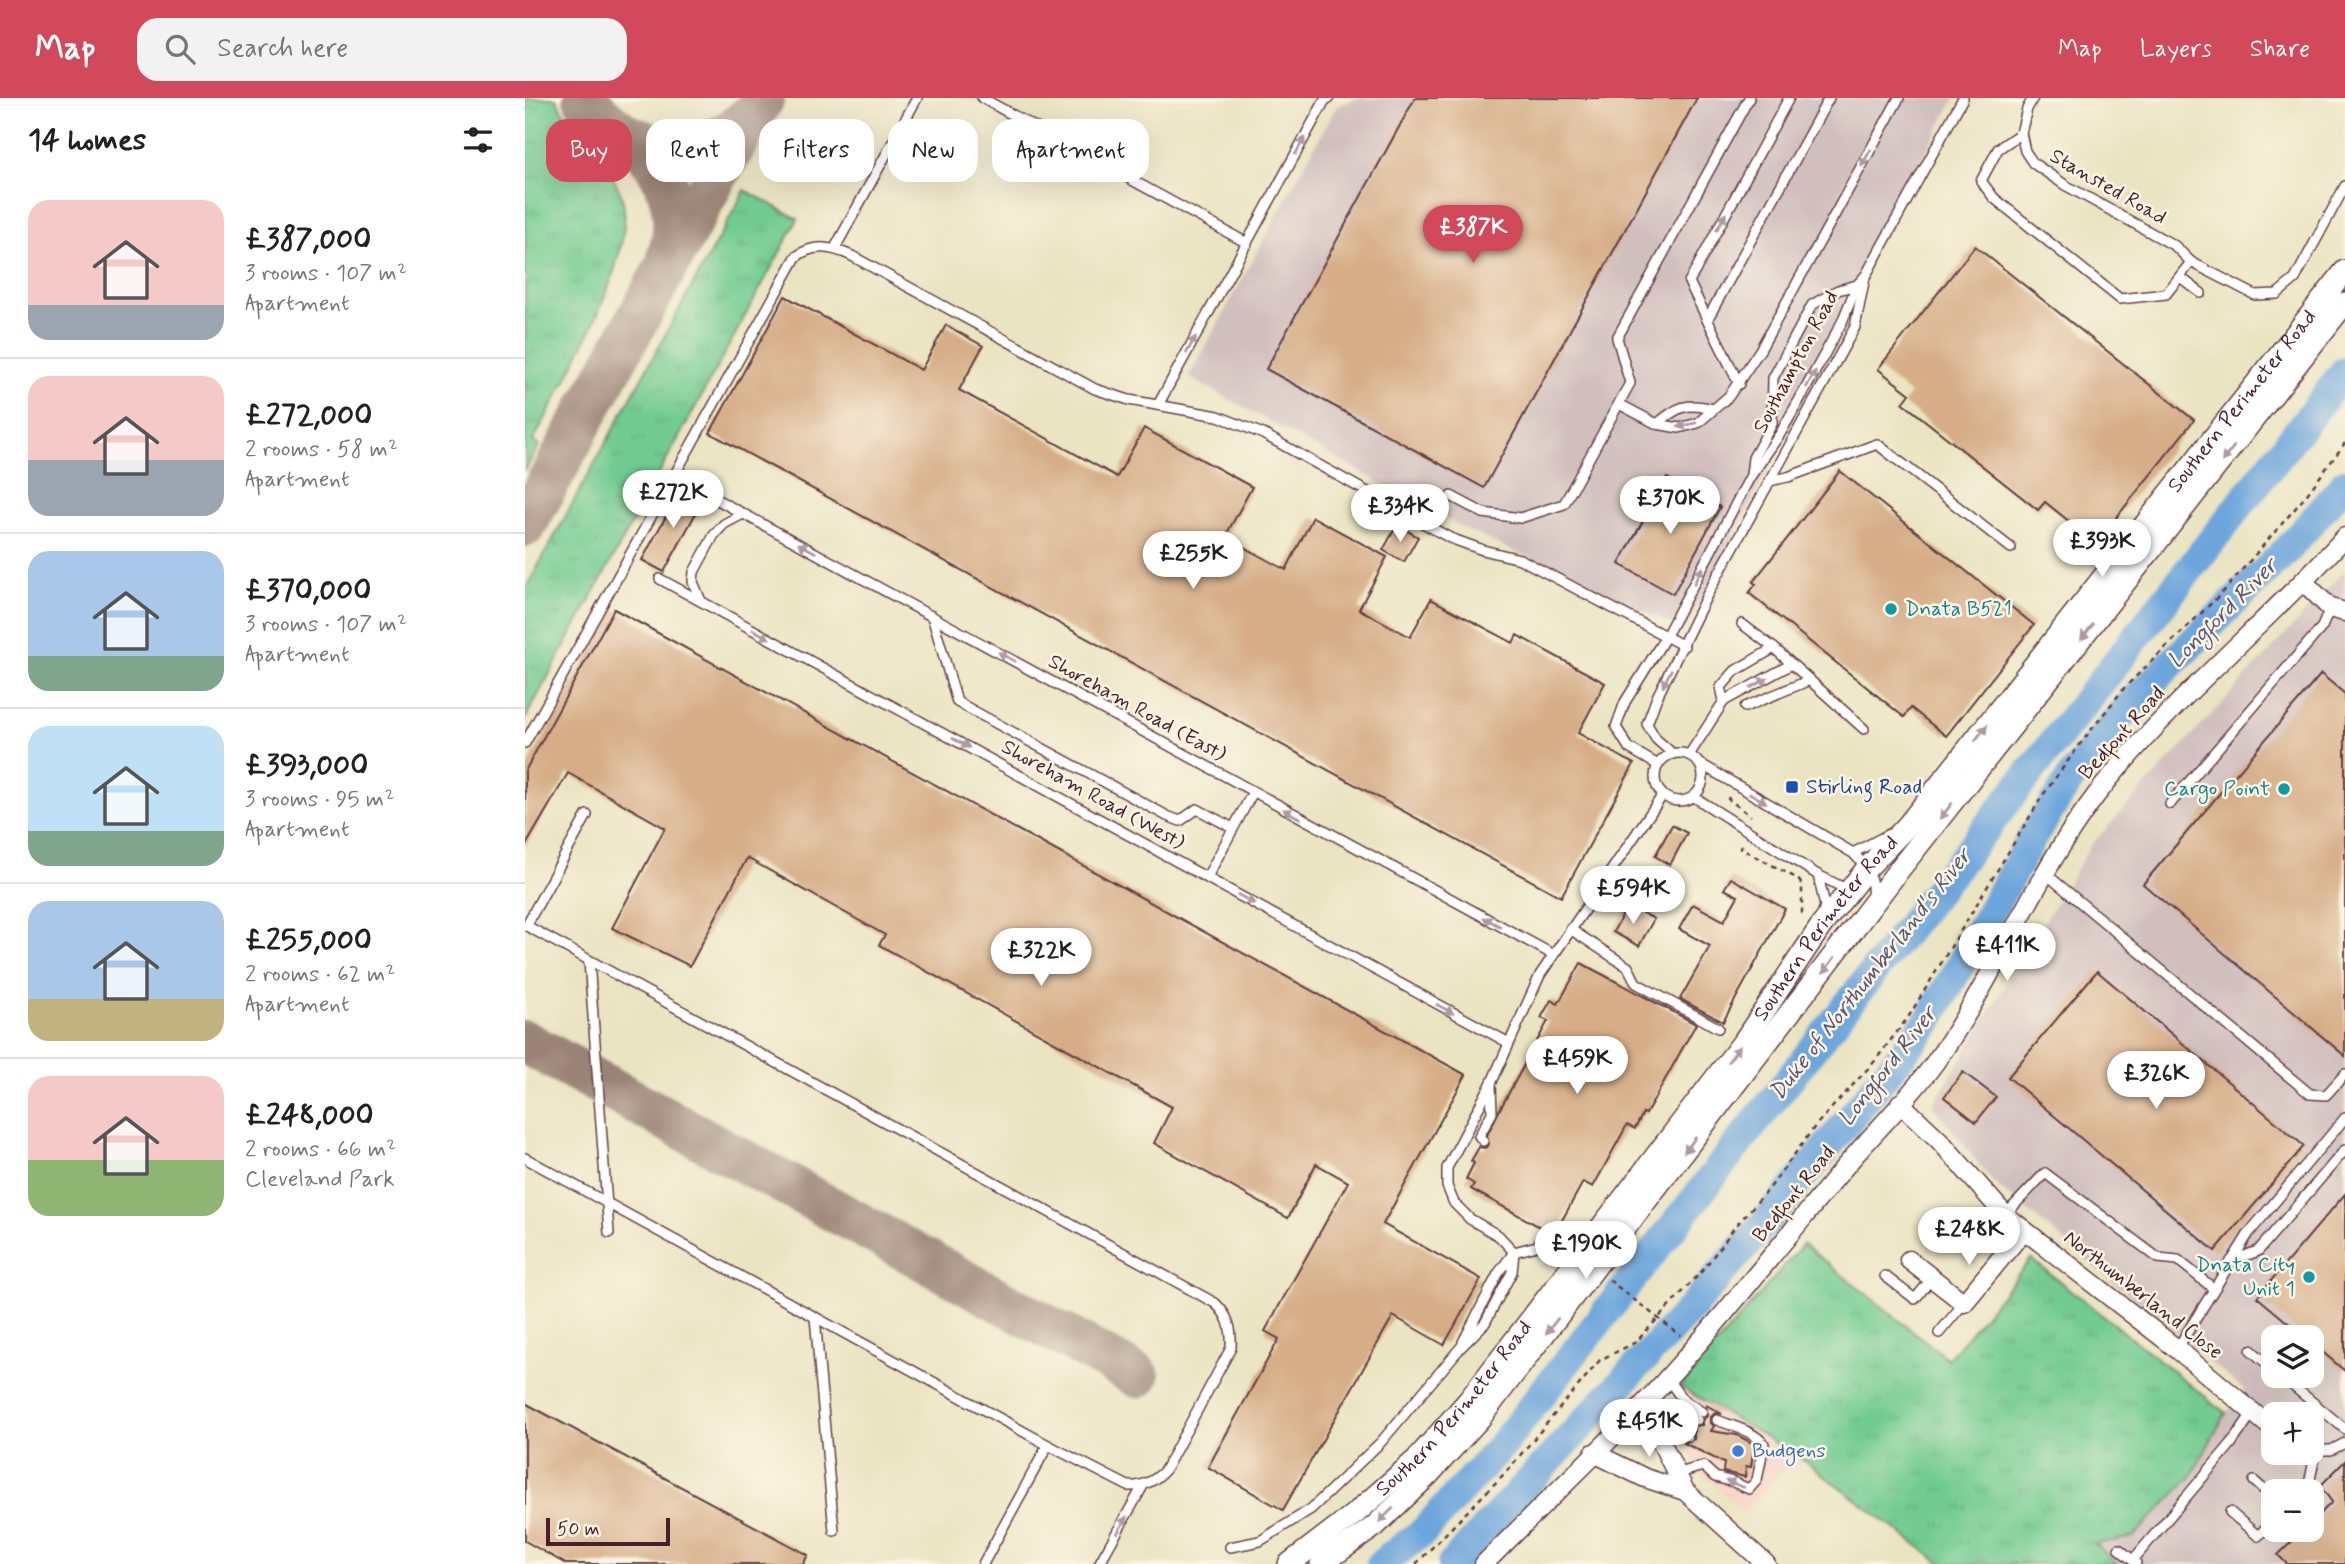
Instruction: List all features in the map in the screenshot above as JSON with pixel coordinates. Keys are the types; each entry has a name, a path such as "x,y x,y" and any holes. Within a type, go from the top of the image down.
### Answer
{"street":[{"name":"Southern Perimeter Road","path":"1321,1564 1375,1527 1481,1418 1870,911 1871,872 2345,271"},
{"name":"Southern Perimeter Road","path":"1289,1564 1357,1512 1417,1459 1469,1400 1744,1041 1818,929 1849,891 1871,872 2345,303"},
{"name":"Bedfont Road","path":"1484,1564 1641,1408 1731,1307 1846,1166 1934,1065 1963,1022 2045,873 2085,811 2129,756 2206,676 2304,582 2345,537"},
{"path":"2304,582 2337,610"},
{"name":"Northumberland Close","path":"1901,1103 1939,1140 2005,1215 2177,1349 2261,1419"},
{"path":"1909,1260 1964,1303 2024,1230"},
{"path":"1641,1408 1650,1419 1685,1491 1766,1564"},
{"path":"1594,1453 1659,1483 1685,1491"}],"lane":[{"path":"835,248 917,98"},
{"path":"982,98 1247,243"},
{"path":"1158,405 1325,100 1329,98"},
{"path":"1451,496 1483,513 1520,518 1564,504 1630,383 1617,338 1749,98"},
{"path":"1739,384 1689,282 1789,98"},
{"path":"1707,320 1829,98"},
{"path":"1619,404 1657,425 1679,428 1699,423 1729,396 1760,350 1899,98"},
{"path":"1857,285 1866,275 1962,98"},
{"path":"2033,98 2027,109 2021,133 1998,149 1981,181 1994,198 2120,299 2166,293 2191,262"},
{"name":"Stansted Road","path":"2021,133 2025,151 2033,163 2045,173 2175,246 2191,262 2256,295 2277,294 2295,279 2345,186"},
{"path":"525,743 796,257 806,249 835,248 1095,388 1129,400 1218,416 1263,434 1450,538 1520,559 1683,646"},
{"name":"Southampton Road","path":"1673,754 1655,740 1647,724 1657,697 1707,595 1855,327 1866,275"},
{"path":"2180,276 2201,293"},
{"name":"Southampton Road","path":"1750,477 1753,458 1772,424 1771,385 1776,371 1812,305 1838,290 1857,285"},
{"name":"Southampton Road","path":"1658,765 1629,748 1616,727 1625,702 1666,636 1750,477 1780,434 1806,388 1842,322 1857,285"},
{"path":"1657,425 1674,410 1693,404 1713,409"},
{"path":"1769,481 1788,477 1877,444 2011,548"},
{"name":"Shoreham Road (East)","path":"705,493 1552,954"},
{"path":"701,601 695,591 694,572 724,524 743,514"},
{"name":"Shoreham Road (West)","path":"660,579 1509,1043"},
{"path":"1684,602 1707,595"},
{"path":"2171,804 2337,610"},
{"path":"932,616 957,702 1167,816 1180,821 1197,809 1233,828"},
{"path":"1742,624 1774,648 1864,729"},
{"path":"1724,701 1721,687 1735,671 1774,648"},
{"path":"1689,755 1724,701 1792,664"},
{"path":"1745,707 1810,680"},
{"path":"1699,763 1703,772 1703,783 1694,797 1677,802 1662,796 1654,781 1658,765 1665,757 1673,754 1689,755 1871,872"},
{"path":"1207,877 1253,792"},
{"path":"1230,1547 1260,1541 1311,1509 1381,1442 1461,1347 1485,1323 1499,1300 1512,1272 1514,1252 1499,1236 1459,1210 1450,1195 1447,1168 1491,1084 1529,997 1552,954 1662,796"},
{"path":"1694,797 1818,875 1849,891"},
{"path":"525,1158 1048,1445 1128,1486 1144,1485 1165,1470 1231,1348 1230,1327 1225,1313 1215,1303 525,926 587,815"},
{"path":"2045,873 2310,1094 2326,1095 2345,1074"},
{"path":"1818,875 1825,906 1818,929"},
{"path":"1570,929 1628,967 1636,983 1718,1028"},
{"path":"590,961 609,1234"},
{"path":"1483,1141 1479,1136 1492,1113 1491,1084"},
{"path":"2177,1349 2249,1233 2345,1118"},
{"path":"2231,1261 2257,1251 2345,1150"},
{"path":"2005,1215 2045,1173 2158,1258 2179,1260 2214,1289"},
{"path":"1514,1252 1538,1246 1546,1231"},
{"path":"1885,1276 1915,1299 1932,1278"},
{"path":"1939,1333 1964,1303"},
{"path":"815,1317 834,1531"},
{"path":"2251,1350 2261,1359"},
{"path":"1667,1378 1695,1424 1682,1399"},
{"path":"2295,1388 2345,1429"},
{"path":"2119,1549 2135,1562 2231,1444 2253,1412"},
{"path":"1703,1465 1716,1477 1749,1489 1757,1480 1764,1444 1760,1438 1717,1420"},
{"path":"2324,1450 2332,1450 2345,1443"},
{"path":"983,1564 1048,1445"},
{"path":"1703,1465 1706,1456"},
{"path":"1659,1483 1703,1465"},
{"path":"2254,1481 2261,1487"},
{"path":"1098,1564 1144,1485"},
{"path":"2230,1512 2259,1536 2261,1534"}],"path":[{"path":"1416,1564 1506,1472 1600,1360 1636,1342 1703,1270 1734,1228 1772,1185 1816,1125 1874,1062 1909,1016 2043,795 2125,687 2223,592 2305,497 2345,443"},
{"path":"1729,797 1728,799 1756,820"},
{"path":"1742,845 1740,848 1798,879 1802,885 1802,913 1818,929"},
{"path":"1610,1280 1686,1340"}],"shaded area":[{"path":"1358,98 1955,98 1866,261 1844,325 1685,630 1465,529 1189,377 1336,107"},
{"path":"2345,570 2345,1564 2117,1564 2094,1544 2189,1479 2226,1413 2244,1390 1993,1182 1933,1105 2091,845"},
{"path":"1680,1387 1798,1456 1744,1513 1700,1473 1667,1408"}],"green space":[{"path":"525,98 556,98 568,119 546,119 546,182 615,182 621,195 624,219 620,250 610,283 579,355 533,441 539,445 525,471"},
{"path":"745,190 798,219 525,719 525,590"},
{"path":"1803,1244 1948,1359 2031,1259 2226,1413 2190,1478 2133,1537 2095,1544 2117,1564 1942,1564 1798,1456 1680,1387"}],"building":[{"path":"1415,98 1697,98 1484,488 1266,369"},
{"path":"1975,246 2194,420 2096,543 2045,502 2038,510 1903,403 1910,394 1878,369"},
{"path":"785,296 921,370 946,325 983,346 959,390 1117,477 1144,428 1252,487 1225,537 1286,570 1313,517 1387,557 1359,609 1410,637 1431,599 1513,643 1517,635 1605,683 1578,733 1634,764 1561,897 710,433"},
{"name":"Dnata B521","path":"1840,471 2034,625 1946,736 1911,708 1904,717 1749,593 1756,584 1753,582"},
{"path":"1667,478 1720,507 1673,594 1619,564"},
{"path":"682,487 703,500 664,572 642,560"},
{"path":"1397,525 1418,537 1404,562 1383,550"},
{"path":"614,609 1466,1075 1383,1224 1481,1279 1444,1345 1393,1316 1283,1510 1208,1467 1279,1339 1265,1331 1348,1182 1316,1164 1288,1218 1154,1143 1172,1107 879,945 885,935 747,858 690,966 612,928 665,828 568,773 525,847 525,771"},
{"name":"Cargo Point","path":"2321,674 2345,694 2345,1056 2143,884"},
{"path":"1672,825 1687,833 1670,865 1655,856"},
{"path":"1731,878 1785,909 1723,1022 1680,999 1710,946 1679,929 1693,904 1724,921 1738,896 1724,889"},
{"path":"1628,905 1654,919 1639,946 1613,932"},
{"path":"1581,963 1696,1024 1646,1114 1643,1113 1635,1129 1627,1125 1593,1187 1583,1182 1554,1235 1550,1225 1540,1227 1471,1189 1474,1184 1466,1179 1474,1163 1471,1161 1479,1147 1485,1148 1489,1144 1487,1135 1548,1021 1541,1018 1551,1000 1558,1004"},
{"path":"2097,971 2304,1146 2215,1251 2008,1077"},
{"path":"1963,1072 1996,1097 1976,1122 1944,1097"},
{"name":"Dnata City Unit 1","path":"2345,1194 2345,1371 2324,1353 2324,1325 2291,1325 2257,1297"},
{"path":"525,1403 808,1555 803,1564 566,1564 525,1541"},
{"path":"1706,1405 1722,1414 1715,1413 1711,1417 1710,1422 1714,1426 1711,1431 1737,1435 1754,1444 1751,1467 1746,1466 1745,1477 1723,1472 1724,1463 1684,1443 1694,1439 1694,1426 1702,1425 1708,1415"},
{"path":"2345,1461 2345,1564 2287,1564 2278,1555 2292,1542 2324,1542 2324,1510 2332,1502 2324,1491 2324,1482"}],"waterway":[{"name":"Duke of Northumberland's River","path":"1381,1564 1424,1531 1501,1446 2345,371"},
{"name":"Longford River","path":"1452,1564 1682,1318 1775,1211 1928,1022 2036,831 2071,778 2113,724 2138,696 2289,548 2345,483"}],"taxiway":[{"path":"585,98 603,118 649,156 665,181 674,225 669,254"},
{"path":"525,525 716,176 763,98"},
{"path":"632,138 657,145 689,147 720,138 749,117"},
{"path":"525,1042 1138,1376"}],"place":[{"name":"Dnata B521","path":"1891,609"},
{"name":"Stirling Road","path":"1792,787"},
{"name":"Cargo Point","path":"2284,789"},
{"name":"Dnata City Unit 1","path":"2309,1277"},
{"name":"Budgens","path":"1738,1451"}]}
